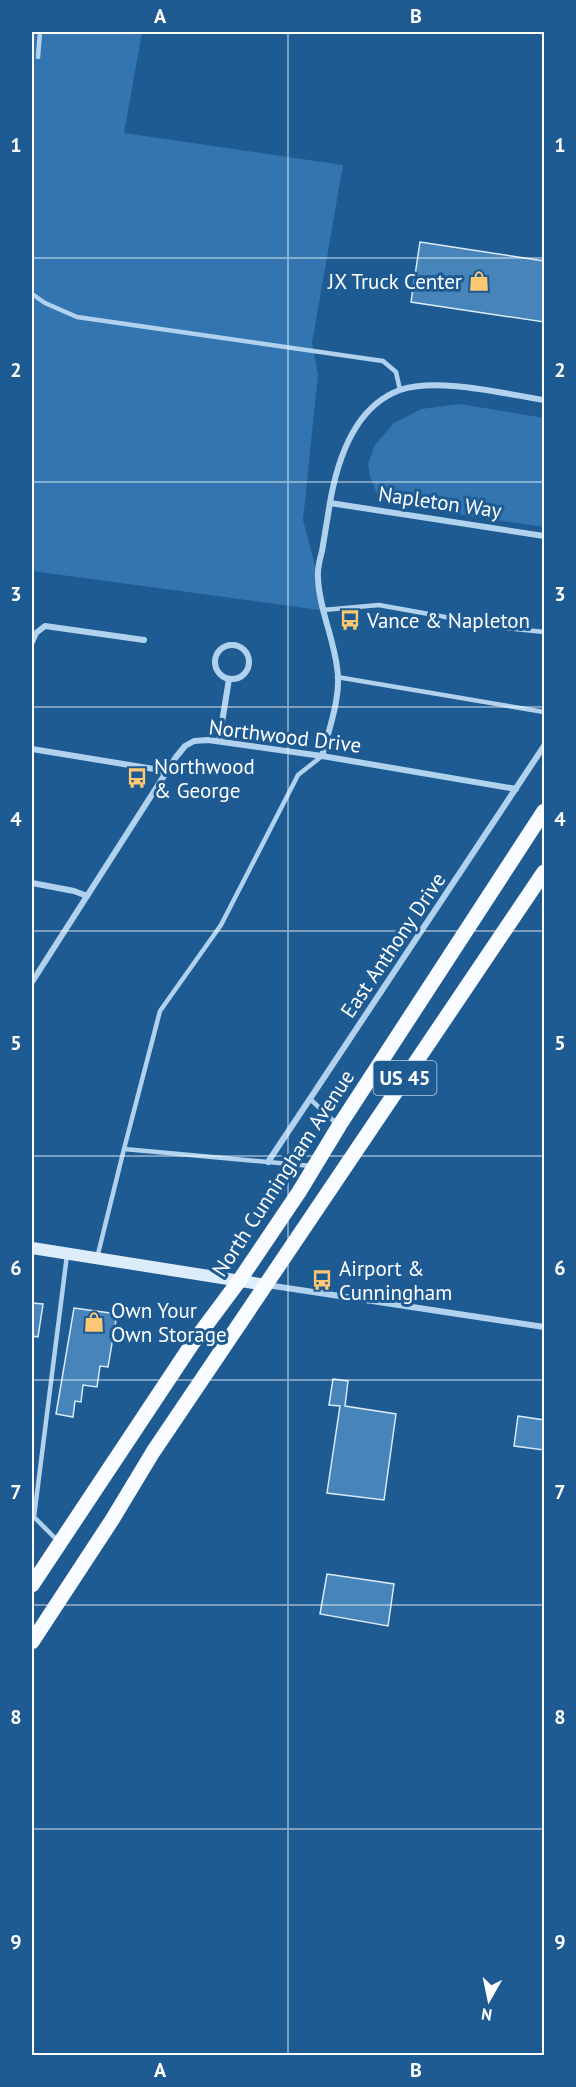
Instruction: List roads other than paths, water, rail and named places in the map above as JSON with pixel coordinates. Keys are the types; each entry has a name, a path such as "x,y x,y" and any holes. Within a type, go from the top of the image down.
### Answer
{"main road":[{"name":"North Cunningham Avenue","path":"32,1585 192,1344 239,1281 544,812"},
{"name":"US 45","path":"32,1642 112,1520 153,1452 544,872"}],"street":[{"path":"322,756 335,710 338,669 317,575 335,479 347,441 362,417 381,401 400,390 448,386 544,400"},
{"name":"Napleton Way","path":"330,503 544,536"},
{"path":"32,642 36,633 45,626 144,640"},
{"path":"228,646 240,647 247,655 249,665 240,678 229,679 219,673 215,663 219,652 228,646"},
{"path":"219,741 229,679"},
{"name":"Northwood Drive","path":"32,981 165,773 185,746 194,741 219,741 322,756 516,789"},
{"name":"East Anthony Drive","path":"268,1162 544,746"},
{"path":"32,749 154,769 165,773"},
{"path":"32,883 74,891 87,896"},
{"path":"32,1248 544,1327"}],"lane":[{"path":"38,57 40,32"},
{"path":"32,294 45,303 77,317 383,361 396,372 400,390"},
{"path":"323,610 379,605 506,628 544,632"},
{"path":"337,677 544,712"},
{"path":"97,1258 160,1011 221,925 298,776 322,756"},
{"path":"310,1099 339,1126"},
{"path":"124,1149 314,1167"},
{"path":"60,1543 34,1517 67,1254"}],"place":[{"name":"JX Truck Center","path":"479,281"},
{"name":"Vance & Napleton","path":"350,620"},
{"name":"Northwood & George","path":"137,778"},
{"name":"Airport & Cunningham","path":"322,1280"},
{"name":"Own Your Own Storage","path":"94,1322"}]}
